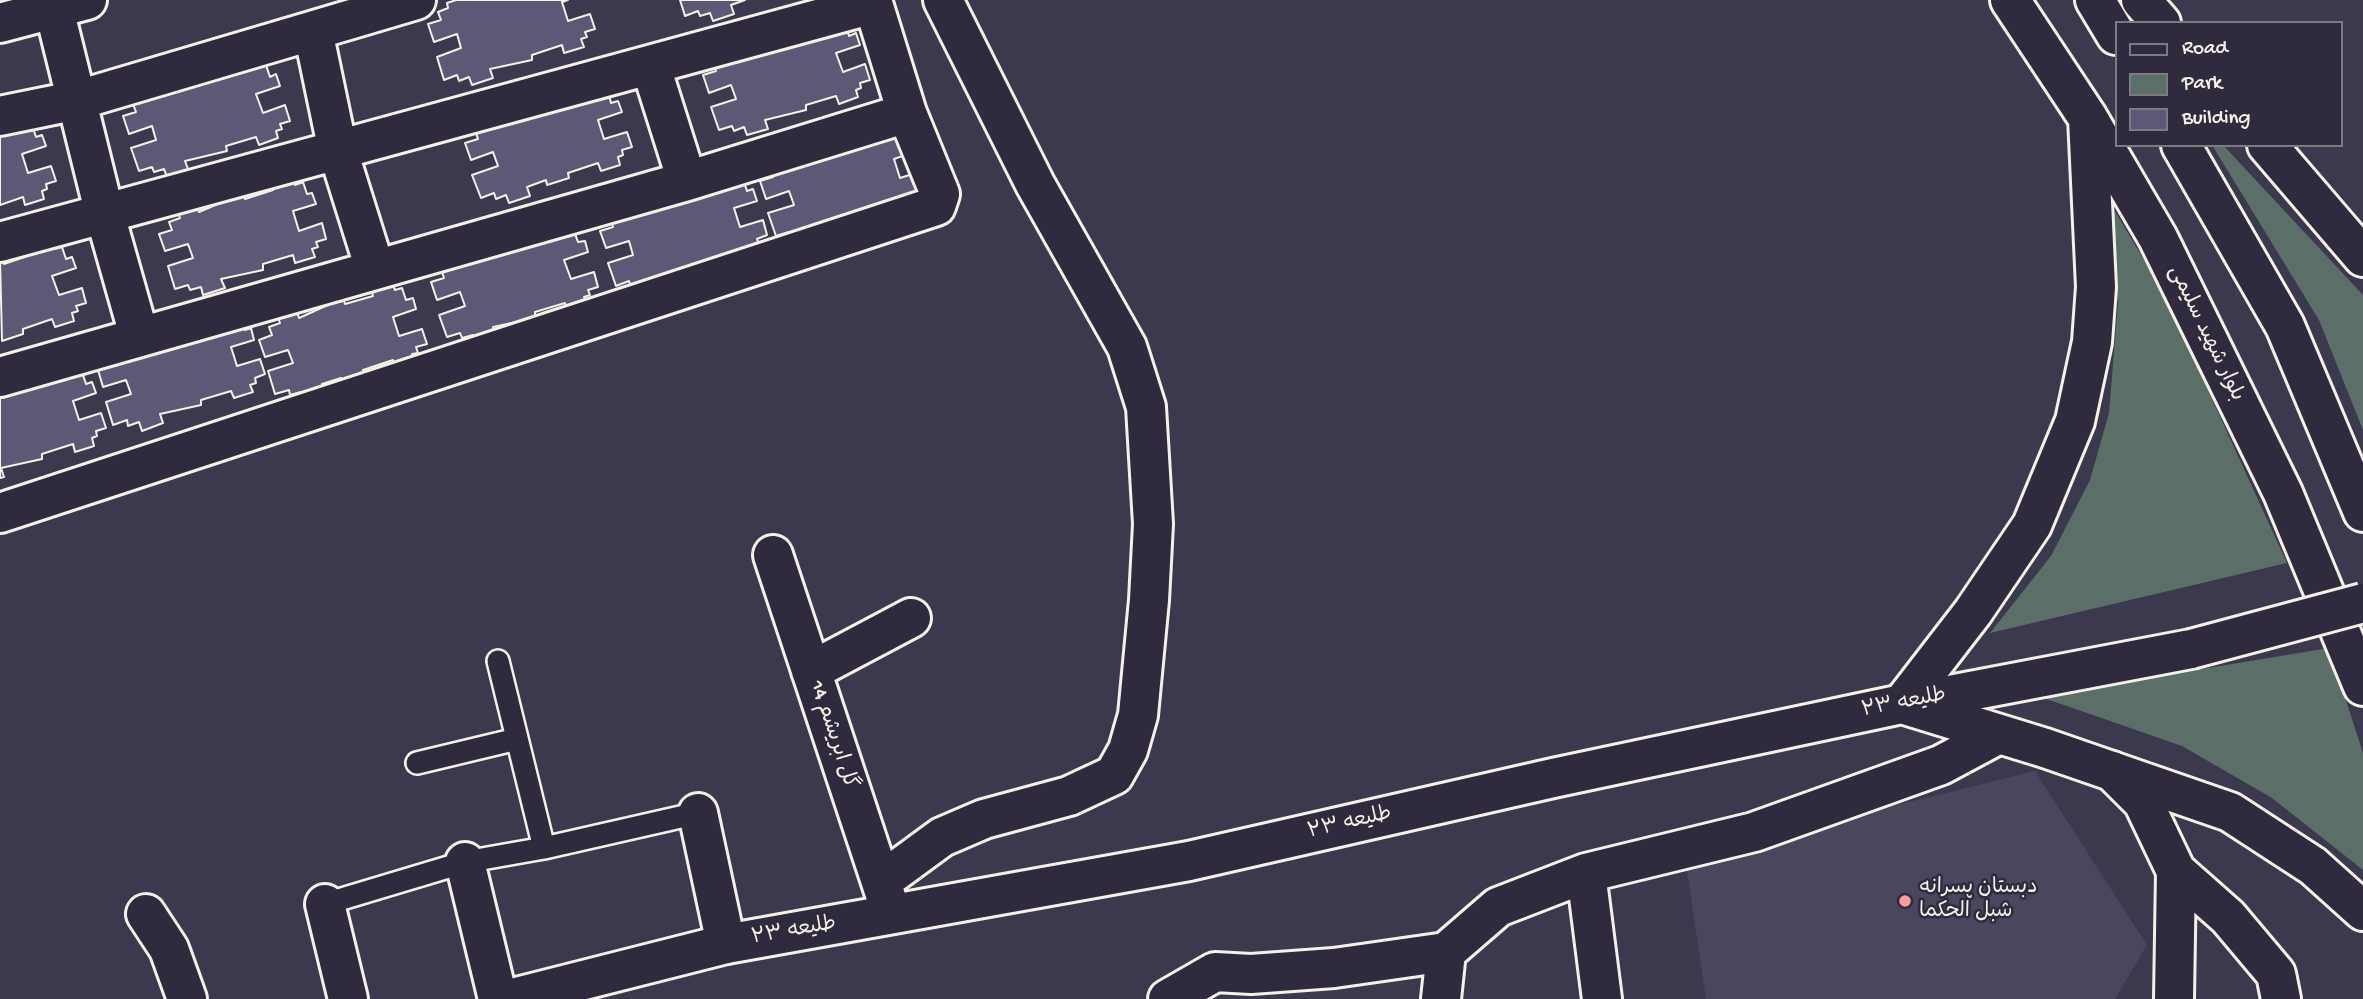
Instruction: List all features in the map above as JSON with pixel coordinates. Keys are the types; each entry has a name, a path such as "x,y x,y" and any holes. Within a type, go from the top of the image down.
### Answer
{"street":[{"path":"0,116 78,100 416,0"},
{"path":"887,898 942,837 984,819 1069,796 1114,775 1128,750 1138,715 1149,600 1153,524 1146,408 1128,348 1035,184 943,0"},
{"name":"بلوار شهید سلیمی","path":"2010,0 2088,118 2158,238 2283,494 2363,686"},
{"path":"2095,0 2114,33"},
{"path":"2141,0 2159,21"},
{"path":"0,242 651,66 873,2 907,113 940,194 936,206 0,513"},
{"path":"0,23 71,4 78,100 105,215 139,335"},
{"path":"313,31 338,150 375,269"},
{"path":"651,66 687,181"},
{"path":"0,377 139,335 687,181 907,113"},
{"path":"2088,118 2096,287 2092,342 2075,421 2032,524 1973,612 1902,704 2230,812 2313,866 2363,911"},
{"path":"2182,147 2285,326 2363,512"},
{"path":"2269,147 2363,257"},
{"name":"گل ابریشم 14","path":"773,555 887,898"},
{"name":"طلیعه ۲۳","path":"509,999 726,944 887,898 1189,861 1540,781 1902,704 2191,649 2363,603"},
{"path":"811,671 911,618"},
{"path":"1168,999 1215,972 1251,974 1334,968 1446,952 1498,907 1586,873 1754,832 1941,765 1997,735"},
{"path":"2112,771 2143,802 2176,871 2228,917 2276,974 2281,999"},
{"path":"698,813 726,944"},
{"path":"465,862 498,999"},
{"path":"2174,999 2176,871"},
{"path":"1586,873 1602,999"},
{"path":"325,904 348,999"},
{"path":"146,914 169,949 187,999"},
{"path":"1441,999 1446,952"}],"lane":[{"path":"498,661 544,848"},
{"path":"417,763 517,739"},
{"path":"325,904 465,862 544,848 698,813"}],"shaded area":[{"name":"دبستان پسرانه شبل الحکما","path":"2035,771 2147,945 2115,999 1706,999 1685,857"}],"green space":[{"path":"2213,147 2225,147 2363,295 2363,430 2319,320"},
{"path":"2100,186 2162,290 2287,563 1990,633 2051,556 2090,480 2109,413 2118,303"},
{"path":"2329,648 2363,753 2363,870 2272,798 2182,746 2038,696"}],"building":[{"path":"456,0 568,0 562,2 568,21 590,14 595,29 585,32 587,37 581,39 584,47 564,53 562,45 532,55 532,60 490,69 493,78 472,85 469,77 459,81 457,75 444,80 437,57 461,48 457,34 434,42 428,24 441,20 438,12 448,8 447,3"},
{"path":"680,0 745,0 731,5 734,14 713,21 710,13 700,16 698,11 685,16"},
{"path":"845,24 849,36 856,33 860,45 836,53 843,72 865,64 870,80 860,83 861,88 856,90 858,97 839,104 836,96 806,105 806,110 765,120 768,129 747,135 744,127 734,131 732,126 719,130 711,107 736,99 731,85 709,93 703,75 716,71 713,63"},
{"path":"256,59 258,67 266,65 270,77 276,74 280,86 256,94 263,113 285,105 290,121 280,124 282,129 276,131 278,138 259,145 256,137 226,146 227,151 185,161 188,169 167,177 164,169 154,172 152,167 139,171 131,148 156,140 152,126 129,134 123,116 136,112 133,104"},
{"path":"608,91 611,103 618,101 622,112 598,120 604,139 627,132 632,147 622,150 623,155 618,157 620,165 601,171 598,163 568,173 569,178 547,185 546,180 527,187 530,196 509,203 506,195 496,199 494,193 481,198 472,175 498,166 493,152 471,160 465,143 478,139 475,130"},
{"path":"32,125 36,137 42,135 46,146 22,154 28,173 51,166 56,181 46,184 47,189 42,191 44,199 25,205 23,197 0,205 0,133"},
{"path":"903,130 917,151 894,159 900,178 922,171 919,194 791,237 789,232 776,236 768,213 794,205 789,191 766,199 760,181 773,177 770,168"},
{"path":"292,177 295,185 303,182 307,194 312,193 316,204 293,211 299,231 322,223 326,239 316,242 318,247 312,249 315,257 295,263 293,255 263,264 263,270 221,279 225,288 203,295 201,287 190,290 188,285 175,289 168,266 193,258 188,244 165,251 159,234 172,230 169,222 180,218 178,213 197,207 199,212 243,193 245,199 273,190 271,184"},
{"path":"743,179 747,191 753,189 757,201 734,208 740,227 763,220 767,235 757,239 759,244 753,246 756,254 736,260 734,252 704,261 704,267 662,275 665,284 631,287 629,281 616,286 608,263 633,255 629,241 606,248 600,231 613,227 610,218"},
{"path":"574,231 578,242 585,241 588,252 564,260 571,279 594,272 598,287 588,290 590,295 584,297 587,305 567,311 565,303 535,312 535,318 493,327 496,336 475,343 473,335 462,338 460,333 447,337 439,315 465,306 460,292 437,300 431,282 444,278 441,269"},
{"path":"51,241 54,249 62,247 66,259 72,257 76,268 52,276 59,295 82,288 86,303 76,306 78,311 72,313 74,321 55,327 52,319 23,329 23,334 2,341 0,258 4,264 33,254 31,248"},
{"path":"392,283 395,290 402,288 406,300 413,298 416,309 393,317 399,336 422,329 427,344 416,347 418,353 412,354 415,362 396,368 393,360 363,370 363,375 342,382 341,378 322,384 324,393 304,400 301,392 290,395 289,390 275,394 268,371 293,363 288,350 265,357 259,340 272,335 269,327 280,323 278,318 297,312 299,318 343,298 345,304 373,296 371,289"},
{"path":"241,318 245,330 251,328 254,340 231,347 237,366 260,359 265,374 255,378 256,383 250,385 253,392 234,398 231,391 201,400 201,405 160,414 163,423 142,431 139,422 128,426 127,420 113,425 106,402 131,394 126,380 103,387 98,370 111,366 107,357"},
{"path":"82,372 86,384 92,382 96,393 73,401 79,420 101,413 106,428 96,431 97,436 92,438 94,446 75,452 73,444 42,454 42,459 1,468 4,477 0,478 0,390"}],"place":[{"name":"دبستان پسرانه شبل الحکما","path":"1905,901"}]}
